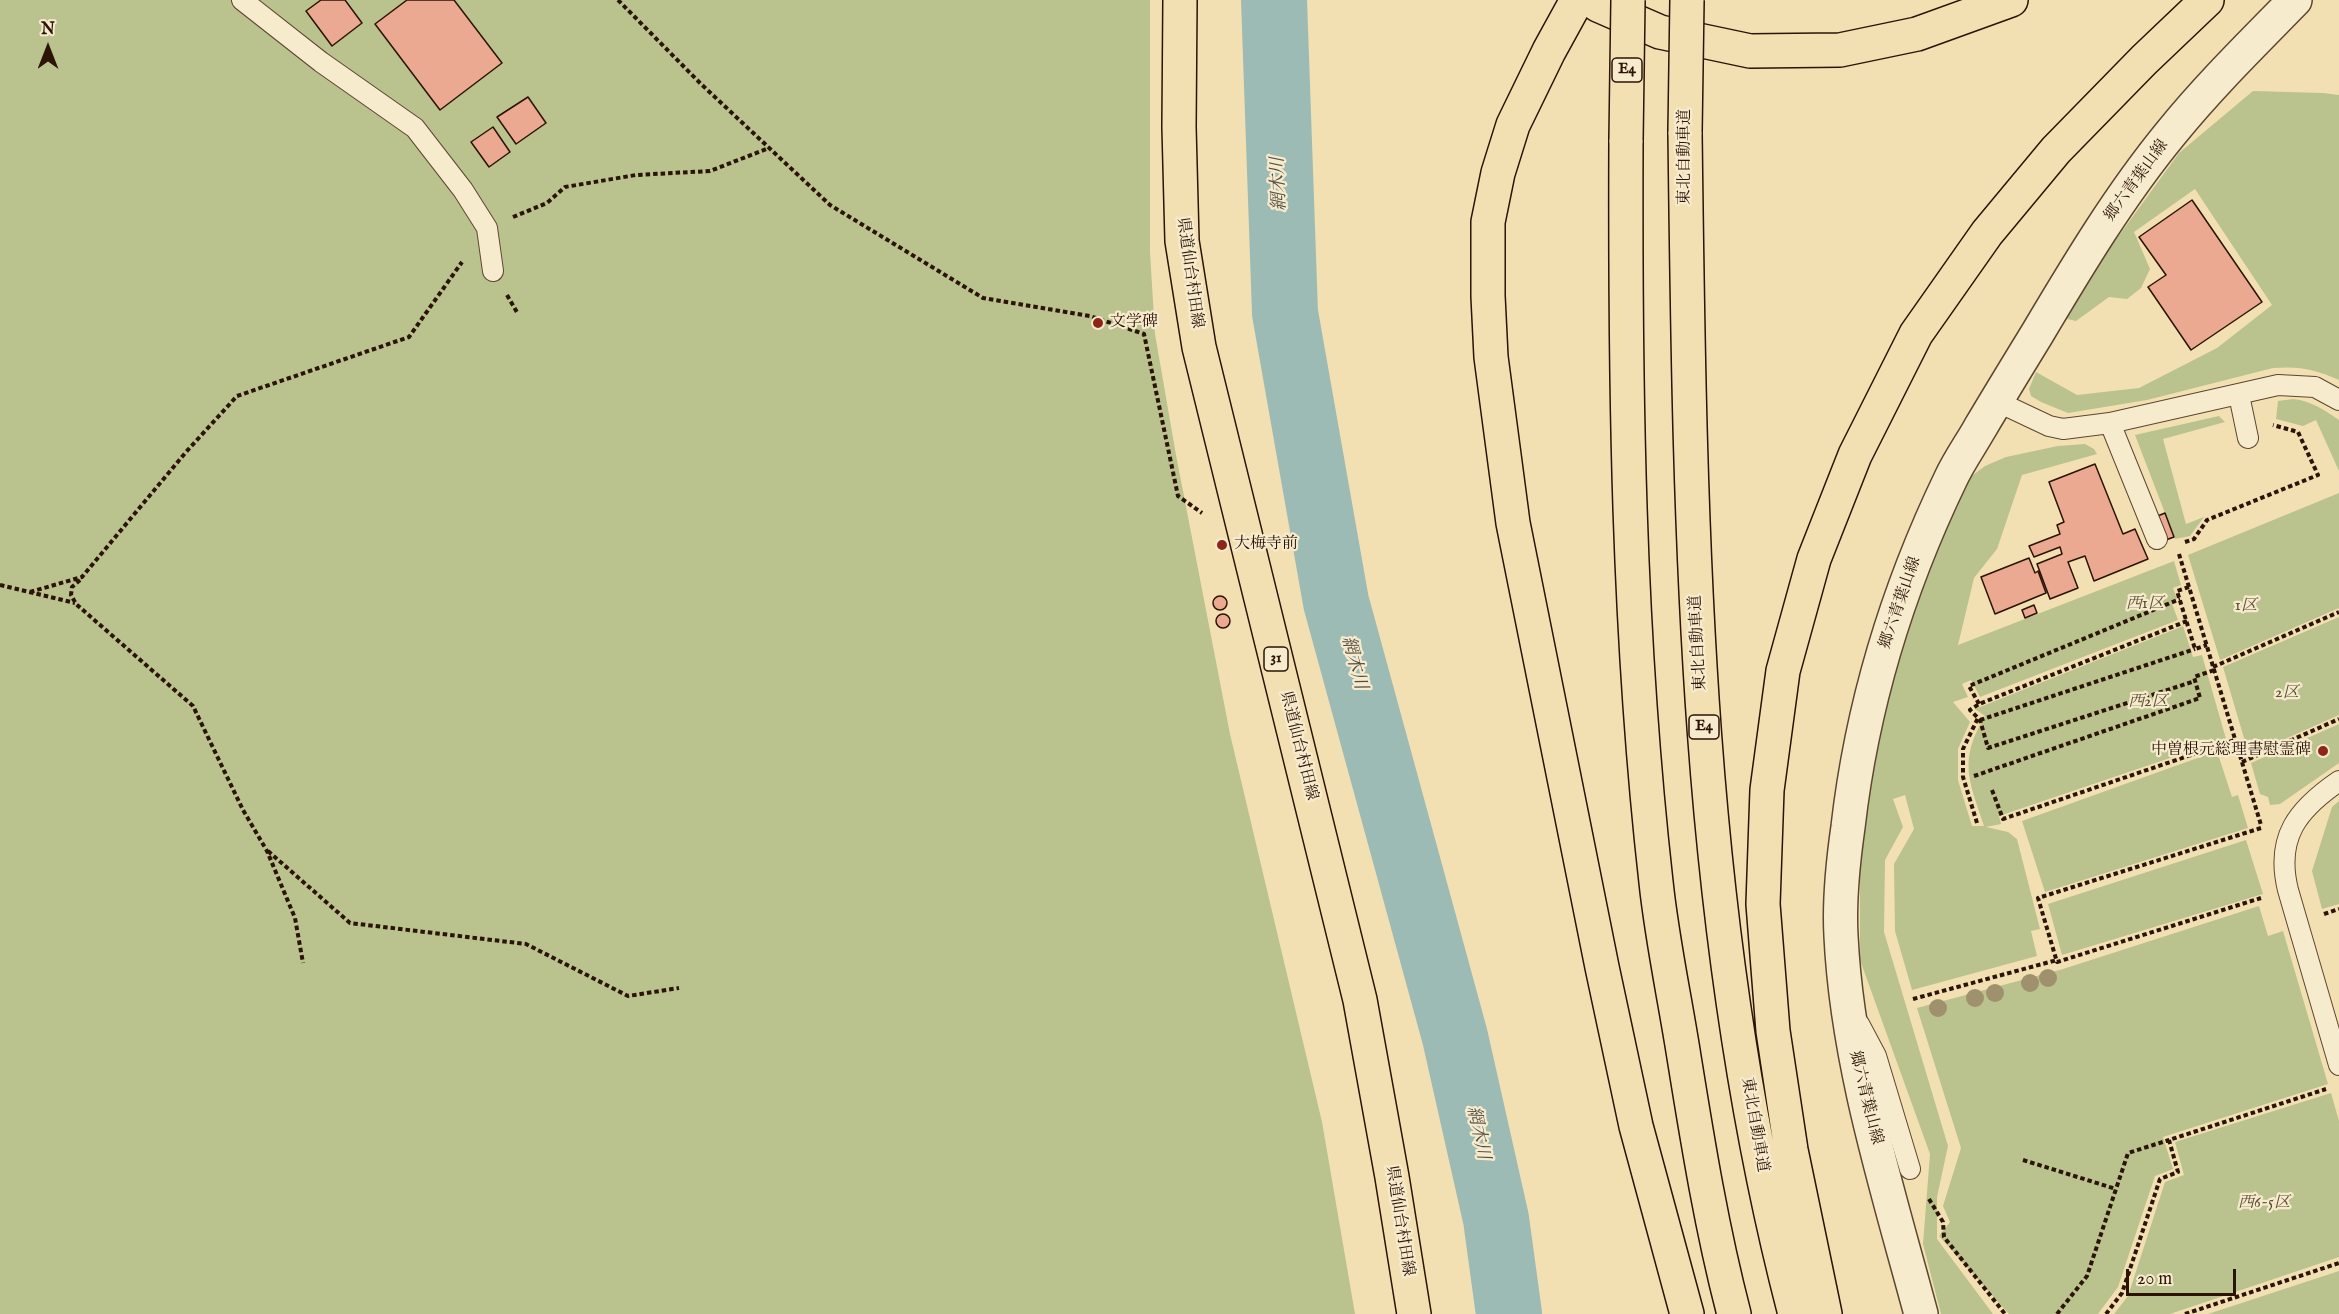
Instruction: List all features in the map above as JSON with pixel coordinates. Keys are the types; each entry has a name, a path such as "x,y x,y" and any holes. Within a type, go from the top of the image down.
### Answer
{"main road":[{"name":"県道仙台村田線","path":"1180,0 1179,127 1182,241 1199,347 1360,1000 1414,1314"},
{"path":"1577,0 1513,125 1498,173 1488,222 1491,357 1513,523 1634,1114 1687,1314"},
{"path":"1592,0 1598,5 1660,32 1750,51 1840,50 1917,34 2011,0"},
{"name":"E4","path":"1628,0 1625,330 1630,515 1640,702 1656,884 1717,1250 1734,1314"},
{"name":"東北自動車道","path":"1687,0 1685,132 1692,510 1701,697 1716,884 1743,1065 1776,1244 1795,1314"},
{"path":"1825,1314 1791,1150 1777,1055 1763,904 1767,790 1783,671 1814,559 1856,455 1916,334 1987,234 2056,150 2144,60 2207,0"}],"street":[{"name":"郷六青葉山線","path":"1921,1314 1854,1056 1846,998 1841,933 1844,861 1852,785 1870,698 1896,611 1918,552 1953,474 2076,268 2134,181 2171,133 2232,64 2295,0"}],"lane":[{"path":"242,0 321,62 415,128 463,190 487,228 493,271"},
{"path":"1996,401 2049,426 2063,429 2110,423 2278,386 2316,387 2339,400"},
{"path":"2239,394 2246,429"},
{"path":"2110,423 2157,539"},
{"path":"2339,781 2314,798 2302,810 2294,824 2284,859 2284,874 2288,890 2339,1065"},
{"path":"1846,998 1876,1056 1910,1169"}],"path":[{"path":"618,0 700,84 830,205 983,298 1090,316 1144,334 1178,496 1205,516 1238,509"},
{"path":"303,963 295,918 267,851 243,810 193,706 76,604 71,595 72,587 82,578 186,452 237,396 409,337 487,228 547,202 565,187 636,175 710,171 769,148"},
{"path":"2176,546 2194,539 2207,520 2318,475 2298,432 2253,419 2246,429"},
{"path":"2181,558 2252,796"},
{"path":"30,592 82,578"},
{"path":"0,585 76,604"},
{"path":"2189,587 2177,591 2195,649"},
{"path":"1979,704 1969,686 2180,599"},
{"path":"1974,776 2200,698 2194,677 2339,612"},
{"path":"2187,621 1979,704 1970,710 1979,719 1988,748 2195,681"},
{"path":"1977,823 1963,777 1963,750 1979,719 2207,645"},
{"path":"2242,762 2339,719"},
{"path":"1992,790 2002,819 2235,740"},
{"path":"2057,960 2038,898 2262,828"},
{"path":"267,851 350,923 526,944 628,996 680,988"},
{"path":"1913,999 2057,960 2057,962 2288,890"},
{"path":"2057,1314 2087,1276 2128,1153 2328,1088"},
{"path":"2106,1314 2122,1293 2160,1179 2178,1172 2169,1140"},
{"path":"2023,1160 2116,1190"},
{"path":"1925,1194 1943,1222 1944,1238 2005,1314"},
{"path":"2185,1314 2339,1263"}],"green space":[{"path":"0,0 1150,0 1150,252 1155,334 1230,734 1322,1122 1355,1314 0,1314"},
{"path":"2253,91 2339,95 2339,380 2307,369 2273,368 2147,400 2068,413 2031,396 2029,389 2036,372 2077,395 2139,388 2217,348 2272,305 2195,189 2134,232 2150,269 2141,288 2127,299 2109,297 2076,321 2063,318 2088,278 2179,153"},
{"path":"2293,399 2323,409 2339,420 2339,471 2316,420 2303,426 2276,419 2278,401"},
{"path":"2219,416 2225,422 2163,439 2186,524 2204,517 2190,536 2175,539 2135,435"},
{"path":"2085,444 2094,449 2097,454 2022,475 1997,549 1974,578 1958,645 2174,561 2181,585 2173,588 2177,599 2171,601 2178,620 1980,697 1971,680 1962,684 1968,697 1953,702 1970,722 1958,749 1958,780 1972,826 1984,826 1969,771 1971,746 1985,716 1975,709 2183,626 2193,657 2202,655 2226,739 1999,816 2001,824 1986,827 2008,832 2017,839 2040,929 2031,931 2037,956 1912,990 1895,931 1894,864 1914,829 1905,795 1893,799 1903,827 1885,860 1884,932 1948,1146 1937,1197 1937,1239 1993,1314 1941,1314 1923,1244 1930,1154 1860,960 1860,861 1878,740 1908,621 1956,500 1969,478 1985,466 2006,457 2058,446"},
{"name":"1区","path":"2339,493 2339,608 2220,660 2188,555"},
{"name":"2区","path":"2339,617 2339,715 2249,755 2223,667"},
{"path":"2339,724 2339,763 2280,804 2270,805 2268,797 2260,794 2251,763"},
{"path":"2217,751 2232,797 2238,795 2248,828 2045,892 2022,821"},
{"path":"2339,801 2339,904 2322,909 2312,871 2332,807"},
{"path":"2246,840 2263,894 2062,955 2048,904"},
{"path":"2259,906 2268,936 2283,931 2328,1084 2163,1137 2173,1169 2155,1176 2118,1287 2098,1314 2009,1314 1939,1236 1950,1222 1943,1206 1961,1148 1917,1008 2063,969"},
{"name":"西6-5区","path":"2331,1093 2339,1121 2339,1257 2170,1314 2114,1314 2128,1296 2165,1182 2184,1175 2175,1142"},
{"path":"2339,1271 2339,1314 2208,1314"}],"building":[{"path":"321,0 345,0 362,23 332,46 306,11"},
{"path":"407,0 454,0 502,63 440,110 375,24"},
{"path":"528,97 546,123 516,144 497,117"},
{"path":"493,127 510,152 489,167 471,142"},
{"path":"2192,200 2262,302 2191,350 2148,287 2166,275 2139,237"},
{"path":"2095,464 2123,534 2135,529 2148,559 2094,581 2085,556 2068,562 2078,588 2050,599 2037,564 2062,554 2060,547 2034,557 2029,546 2060,534 2057,525 2064,522 2049,482"},
{"path":"2165,513 2174,537 2152,545 2143,522"},
{"path":"2029,558 2035,573 2038,571 2046,593 1995,614 1981,577"},
{"path":"1217,596 1223,596 1227,603 1223,610 1217,610 1213,606 1213,600"},
{"path":"2034,605 2037,613 2025,618 2022,610"},
{"path":"1220,614 1226,614 1230,621 1226,628 1220,628 1216,624 1216,618"}],"waterway":[{"name":"網木川","path":"1274,0 1285,313 1336,602 1455,1037 1496,1219 1509,1314"}],"place":[{"name":"文学碑","path":"1098,323"},
{"name":"大梅寺前","path":"1222,545"},
{"name":"中曽根元総理書慰霊碑","path":"2323,751"}],"park label":[{"name":"西1区","path":"2145,605"},
{"name":"西2区","path":"2148,703"}]}
